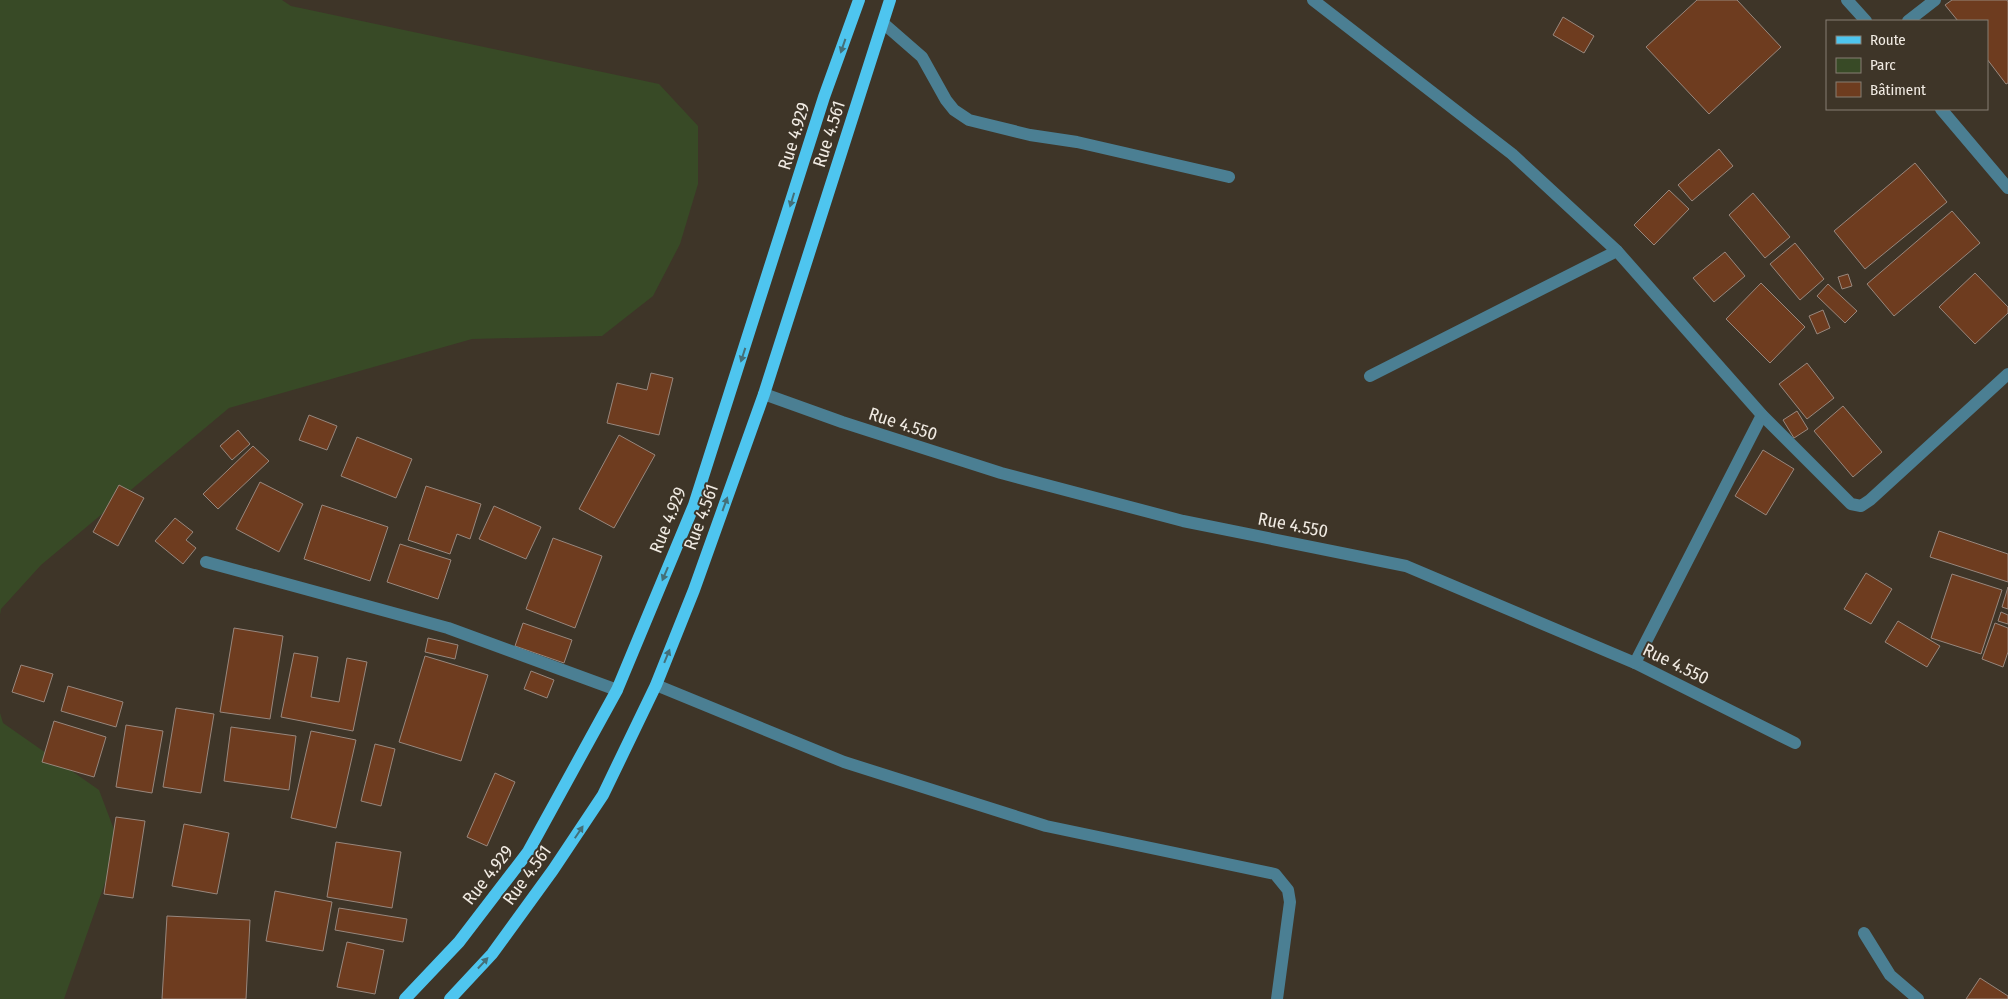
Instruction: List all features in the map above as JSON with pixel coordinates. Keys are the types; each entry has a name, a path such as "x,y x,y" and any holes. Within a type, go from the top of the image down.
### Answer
{"main road":[{"name":"Rue 4.929","path":"405,999 459,942 528,852 617,690 694,505 824,97 859,0"},
{"name":"Rue 4.561","path":"450,999 492,954 553,870 603,795 656,685 694,590 764,394 890,0"}],"street":[{"path":"1313,0 1512,154 1618,251 1762,415 1851,504 1861,506 1870,500 2008,374"},
{"path":"1847,0 1865,20"},
{"path":"1909,20 1935,0"},
{"path":"883,23 922,57 946,100 954,110 969,120 1030,135 1077,142 1229,177"},
{"path":"1942,110 2008,188"},
{"path":"1370,376 1618,251"},
{"name":"Rue 4.550","path":"764,394 842,422 1001,473 1183,521 1406,566 1635,663 1795,743"},
{"path":"1635,663 1762,415"},
{"path":"206,562 448,628 617,690"},
{"path":"656,685 844,762 1046,826 1276,874 1288,890 1290,902 1277,999"},
{"path":"1864,933 1890,975 1918,999"}],"green space":[{"path":"0,0 282,0 291,6 659,84 698,126 698,184 680,244 653,296 602,336 472,339 229,408 41,565 1,609 0,615"},
{"path":"0,713 3,723 99,790 119,843 64,999 0,999"}],"building":[{"path":"1697,0 1737,0 1781,47 1709,114 1646,47"},
{"path":"1952,0 2007,0 2008,83 2006,84 1988,60 1988,20 1957,20 1945,5"},
{"path":"1563,17 1594,36 1584,53 1553,35"},
{"path":"1719,149 1733,166 1692,201 1678,185"},
{"path":"1915,163 1947,202 1865,269 1834,231"},
{"path":"1669,190 1689,209 1654,245 1634,225"},
{"path":"1753,193 1790,237 1765,258 1729,215"},
{"path":"1952,211 1980,243 1894,316 1867,284"},
{"path":"1795,243 1824,279 1800,300 1770,264"},
{"path":"1725,252 1745,276 1714,302 1693,278"},
{"path":"1975,273 2008,307 2008,313 1975,344 1939,307"},
{"path":"1848,274 1852,286 1842,289 1838,277"},
{"path":"1761,283 1805,327 1770,363 1726,319"},
{"path":"1828,284 1857,311 1845,323 1817,296"},
{"path":"1823,310 1830,328 1817,334 1809,316"},
{"path":"1807,363 1834,398 1807,419 1779,384"},
{"path":"651,373 673,378 659,435 607,423 617,383 647,390"},
{"path":"1843,406 1882,452 1853,477 1814,431"},
{"path":"1797,411 1808,429 1794,438 1783,420"},
{"path":"309,415 337,426 327,450 299,440"},
{"path":"238,430 250,444 232,460 220,446"},
{"path":"619,435 655,455 614,528 579,509"},
{"path":"357,437 412,459 396,498 341,476"},
{"path":"253,446 269,461 218,509 203,494"},
{"path":"1763,450 1794,469 1766,515 1735,496"},
{"path":"260,482 303,504 279,552 236,529"},
{"path":"119,485 144,498 118,546 93,532"},
{"path":"426,486 481,504 470,539 457,534 450,554 408,540"},
{"path":"322,505 388,527 370,581 304,559"},
{"path":"494,506 541,527 526,559 479,539"},
{"path":"175,518 193,532 186,540 196,548 183,564 155,541"},
{"path":"1939,531 2008,554 2008,582 1930,557"},
{"path":"553,538 602,556 575,628 526,609"},
{"path":"400,544 451,560 438,599 387,582"},
{"path":"1866,573 1892,589 1871,624 1844,609"},
{"path":"1952,574 2002,590 1981,654 1931,638"},
{"path":"2008,587 2008,609 2002,607"},
{"path":"2001,612 2008,615 2008,624 1998,621"},
{"path":"1898,621 1940,646 1927,667 1885,642"},
{"path":"523,623 572,640 564,663 515,646"},
{"path":"1995,623 2008,628 2008,652 2003,667 1982,659"},
{"path":"234,628 283,636 270,719 220,712"},
{"path":"428,638 458,645 455,659 425,652"},
{"path":"294,653 318,657 311,697 339,702 347,658 367,662 353,731 281,717"},
{"path":"425,656 488,675 461,761 399,742"},
{"path":"21,665 53,674 44,702 12,692"},
{"path":"531,671 554,680 547,698 524,689"},
{"path":"68,686 123,702 116,727 61,711"},
{"path":"176,708 214,714 201,793 163,787"},
{"path":"54,721 106,737 94,777 42,762"},
{"path":"126,725 163,731 152,793 116,787"},
{"path":"231,727 296,736 289,790 224,781"},
{"path":"311,731 356,740 336,828 291,818"},
{"path":"375,744 395,749 381,806 361,801"},
{"path":"495,773 515,782 487,846 467,837"},
{"path":"116,817 145,821 133,898 104,894"},
{"path":"184,824 229,833 217,894 172,886"},
{"path":"336,842 401,852 392,908 327,897"},
{"path":"275,891 332,902 323,951 266,941"},
{"path":"339,908 407,919 403,942 335,930"},
{"path":"167,916 250,920 246,999 162,999"},
{"path":"347,942 384,950 375,994 337,987"},
{"path":"1980,978 2008,996 2008,999 1966,999"}]}
